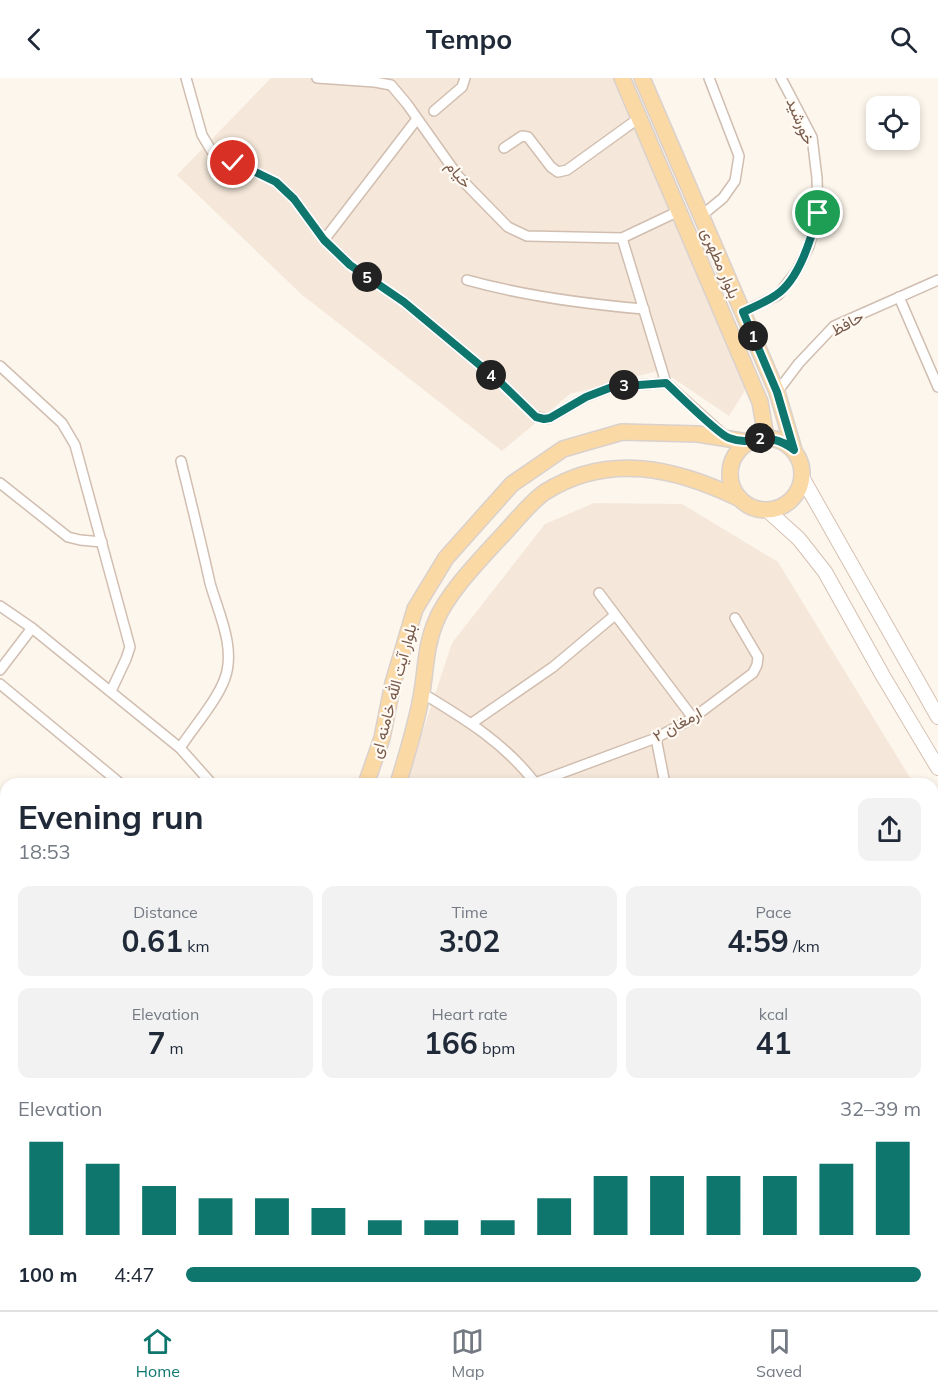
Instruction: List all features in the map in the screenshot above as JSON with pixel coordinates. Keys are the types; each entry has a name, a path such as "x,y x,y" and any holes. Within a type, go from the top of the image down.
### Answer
{"main road":[{"name":"بلوار مطهری","path":"622,78 760,402 766,438"},
{"name":"بلوار مطهری","path":"642,78 777,392 794,450"},
{"name":"بلوار آیت الله خامنه ای","path":"368,778 382,738 393,683 415,609 446,558 512,484 563,448 622,432 698,434 748,442"},
{"path":"766,438 776,439 794,450 800,459 803,479 794,498 787,505 767,510 752,508 740,499 730,479 730,469 740,449 748,442 766,438"},
{"name":"بلوار آیت الله خامنه ای","path":"400,778 422,693 427,648 437,619 467,573 543,493 582,474 604,468 626,467 664,472 708,483 740,499"}],"street":[{"path":"186,78 201,135 212,150 233,163 276,182 294,199 324,240 350,265 404,302 500,382 536,417 550,418 586,397 612,387 666,383"},
{"name":"خیام","path":"317,78 391,85 458,176 508,227 526,236 621,238 679,211"},
{"path":"434,111 462,87 465,78"},
{"path":"701,216 723,198 735,181 739,156 710,78"},
{"name":"خورشید","path":"743,312 778,295 796,272 809,246 818,213 818,178 812,137 781,78"},
{"path":"324,240 417,118"},
{"path":"504,148 522,136 528,137 551,167 558,172 567,170 639,118"},
{"path":"621,238 666,383 726,437"},
{"path":"467,280 588,304 644,309"},
{"name":"حافظ","path":"777,392 799,363 834,326 938,280"},
{"path":"899,297 938,387"},
{"path":"0,366 62,423 75,445 130,647 111,691"},
{"path":"180,748 221,688 226,676 228,661 225,633 181,461"},
{"path":"803,479 938,717"},
{"path":"0,483 68,537 102,542"},
{"path":"767,510 799,539 825,572 938,768"},
{"path":"599,593 693,718"},
{"path":"0,606 32,628 180,748 207,778"},
{"path":"472,723 553,667 615,615"},
{"name":"ارمغان ۲","path":"551,778 656,738 693,718 753,674 758,657 735,618"},
{"path":"0,670 32,628"},
{"path":"0,684 114,778"},
{"path":"422,693 472,723 504,750 530,778"},
{"path":"656,738 664,778"}],"shaded area":[{"path":"271,78 614,78 746,389 729,416 661,370 570,394 502,451 301,294 177,175"},
{"path":"594,503 682,504 778,562 910,778 407,778 452,643 545,524"}],"route":[{"path":"233,163 276,182 294,199 324,240 350,265 404,302 500,382 536,417 544,419 556,416 586,397 612,387 666,383 726,437 748,442 766,438 776,439 786,443 794,450 777,392 743,312 778,295 796,272 809,246 818,213"}]}
